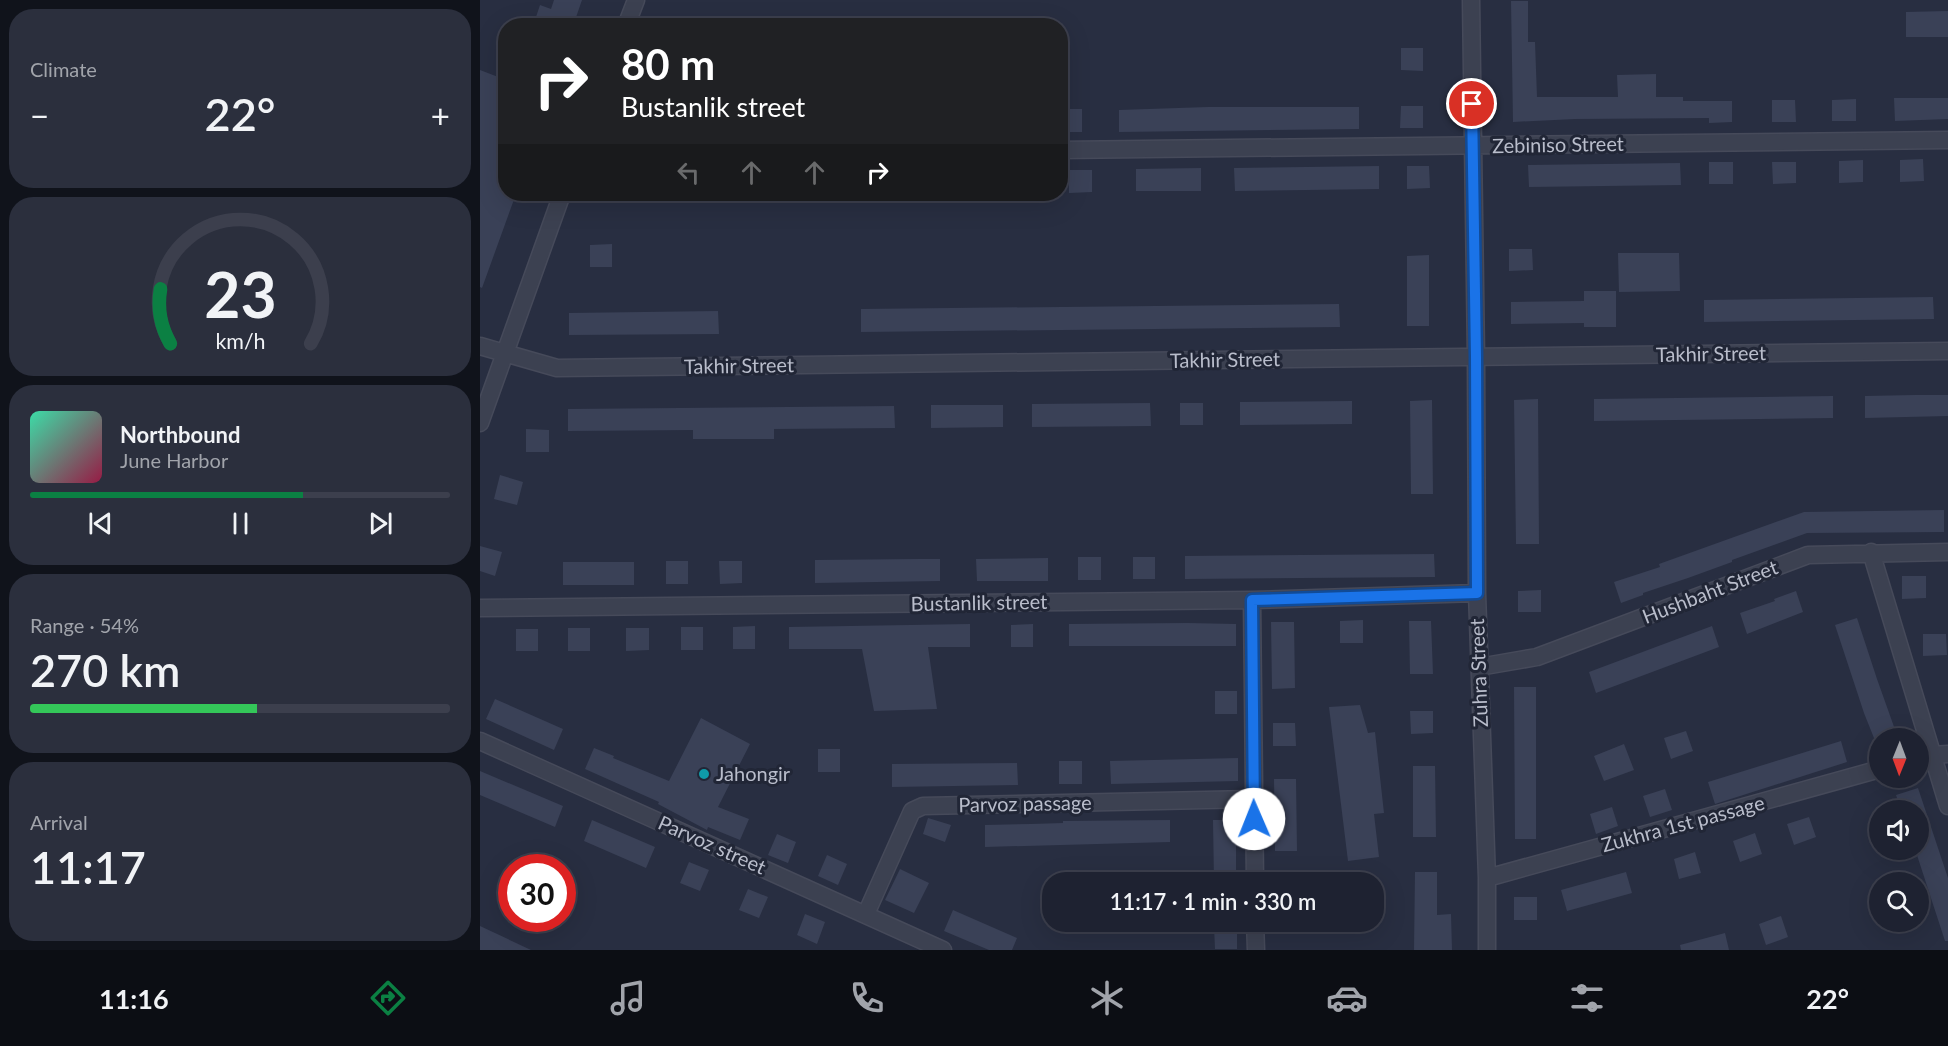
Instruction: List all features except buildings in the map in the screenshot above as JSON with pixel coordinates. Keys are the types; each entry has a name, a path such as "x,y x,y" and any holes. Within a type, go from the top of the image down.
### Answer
{"street":[{"path":"629,18 636,0"},
{"name":"Zuhra Street","path":"1471,0 1477,593 1487,878 1487,950"},
{"name":"Zebiniso Street","path":"1068,150 1948,140"},
{"path":"480,423 559,201"},
{"name":"Takhir Street","path":"480,346 557,368 1948,351"},
{"path":"1871,552 1948,806"},
{"name":"Hushbaht Street","path":"1479,667 1537,657 1808,555 1948,552"},
{"name":"Bustanlik street","path":"480,608 1252,600 1477,593"},
{"path":"1252,600 1255,872"},
{"name":"Parvoz street","path":"480,741 943,950"},
{"name":"Zukhra 1st passage","path":"1487,878 1869,772"},
{"name":"Parvoz passage","path":"866,914 912,811 917,808 1253,799"},
{"path":"1255,932 1256,950"}],"place":[{"name":"Jahongir","path":"704,774"}],"route":[{"path":"1254,819 1252,600 1477,593 1472,104"}]}
